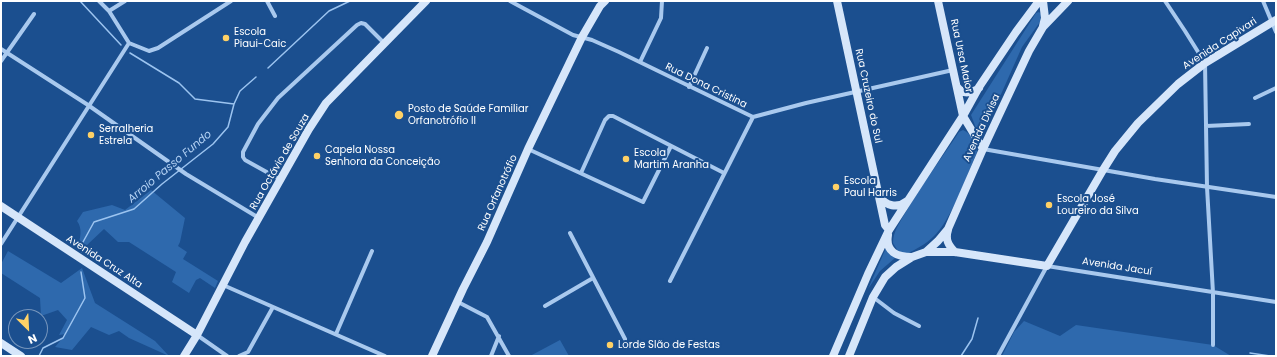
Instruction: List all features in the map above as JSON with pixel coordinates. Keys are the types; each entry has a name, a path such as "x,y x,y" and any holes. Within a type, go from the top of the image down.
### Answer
{"street":[{"path":"99,1 109,11 129,43 149,51 158,48 231,1"},
{"path":"109,11 125,1"},
{"path":"267,1 275,16"},
{"name":"Rua Octávio de Souza","path":"184,356 197,335 238,254 309,129 326,103 426,1"},
{"name":"Rua Dona Cristina","path":"510,1 573,35 592,40 753,117 806,103 953,70"},
{"name":"Rua Orfanotrófio","path":"432,356 487,242 528,149 582,37 600,6 605,1"},
{"path":"640,62 661,18 662,1"},
{"name":"Rua Cruzeiro do Sul","path":"837,1 885,224 889,230 887,242 893,253 898,256 912,257"},
{"name":"Rua Ursa Maior","path":"938,1 963,116"},
{"name":"Avenida Divisa","path":"889,230 1016,32 1039,1"},
{"path":"1043,1 1045,18 1043,26"},
{"name":"Avenida Divisa","path":"912,257 926,252 948,229 983,148 1029,51 1043,26 1068,1"},
{"path":"1165,1 1186,31 1205,63 1207,187 1213,293 1213,345"},
{"path":"1264,1 1274,21 1276,32"},
{"path":"1,61 34,14"},
{"name":"Avenida Capivari","path":"998,356 1047,266 1103,170 1115,151 1138,123 1178,84 1205,63 1274,21"},
{"path":"281,180 245,160 243,157 243,152 258,124 281,96 357,25 361,23 364,24 384,43"},
{"path":"1,244 88,105 129,43"},
{"path":"689,87 707,48"},
{"path":"1,49 88,105 186,174 259,218"},
{"path":"957,87 960,91 970,93 980,87"},
{"path":"1255,98 1276,88"},
{"path":"581,173 605,120 609,116 614,116 724,173"},
{"path":"963,116 983,148 1103,170 1276,197"},
{"path":"670,281 753,117"},
{"path":"1206,126 1249,124"},
{"path":"528,149 643,202 671,146"},
{"path":"879,196 886,204 891,206 903,204 907,201"},
{"name":"Avenida Cruz Alta","path":"1,206 197,335"},
{"path":"948,229 946,239 950,247 955,252"},
{"path":"833,356 868,274 889,230"},
{"path":"570,233 625,339"},
{"path":"336,334 372,251"},
{"name":"Avenida Jacuí","path":"926,252 955,252 1276,302"},
{"path":"849,356 873,297 885,277 896,267 912,257"},
{"path":"545,306 593,278"},
{"path":"222,285 386,356"},
{"path":"873,297 890,310 919,326"},
{"path":"458,302 487,316 510,356"},
{"path":"238,356 249,354 273,306"},
{"path":"197,335 227,356"},
{"path":"491,356 499,336"},
{"path":"1,343 21,356"}],"shaded area":[{"path":"1039,12 1041,14 1040,22 1022,47 982,137 979,136 971,115 1036,13"},
{"path":"963,130 966,131 973,139 977,152 952,209 940,230 927,242 907,254 898,251 893,243 898,225 959,132"},
{"path":"151,190 185,218 178,246 187,252 183,259 218,281 215,288 200,278 196,280 189,293 172,282 176,272 129,242 118,242 104,229 86,246 78,247 80,227 77,221 83,212 112,205 125,210"},
{"path":"886,248 895,258 880,271 868,289"},
{"path":"8,251 61,283 82,268 95,303 155,341 169,356 129,338 119,331 109,335 91,327 72,350 55,347 66,334 59,335 67,320 58,310 48,314 48,309 41,309 40,298 1,273 1,264"},
{"path":"1024,321 1060,336 1076,325 1213,345 1231,356 1002,356 1014,332"},
{"path":"560,340 569,356 530,356"}],"waterway":[{"path":"80,1 121,45"},
{"name":"Arroio Passo Fundo","path":"268,68 329,11 350,1"},
{"path":"130,53 179,83 195,99 234,104"},
{"name":"Arroio Passo Fundo","path":"82,252 83,242 94,222 134,209 162,184 213,144 228,127 234,104 240,91 256,77"},
{"name":"Arroio Passo Fundo","path":"39,356 43,348 63,338 85,298 81,272"},
{"path":"961,356 972,339 978,318"},
{"path":"1250,353 1270,356"}],"place":[{"name":"Escola Piaui-Caic","path":"226,38"},
{"name":"Posto de Saúde Familiar Orfanotrófio II","path":"399,115"},
{"name":"Serralheria Estrela","path":"91,135"},
{"name":"Capela Nossa Senhora da Conceição","path":"317,156"},
{"name":"Escola Martim Aranha","path":"626,159"},
{"name":"Escola Paul Harris","path":"836,187"},
{"name":"Escola José Loureiro da Silva","path":"1049,205"},
{"name":"Lorde Slão de Festas","path":"610,345"}]}
